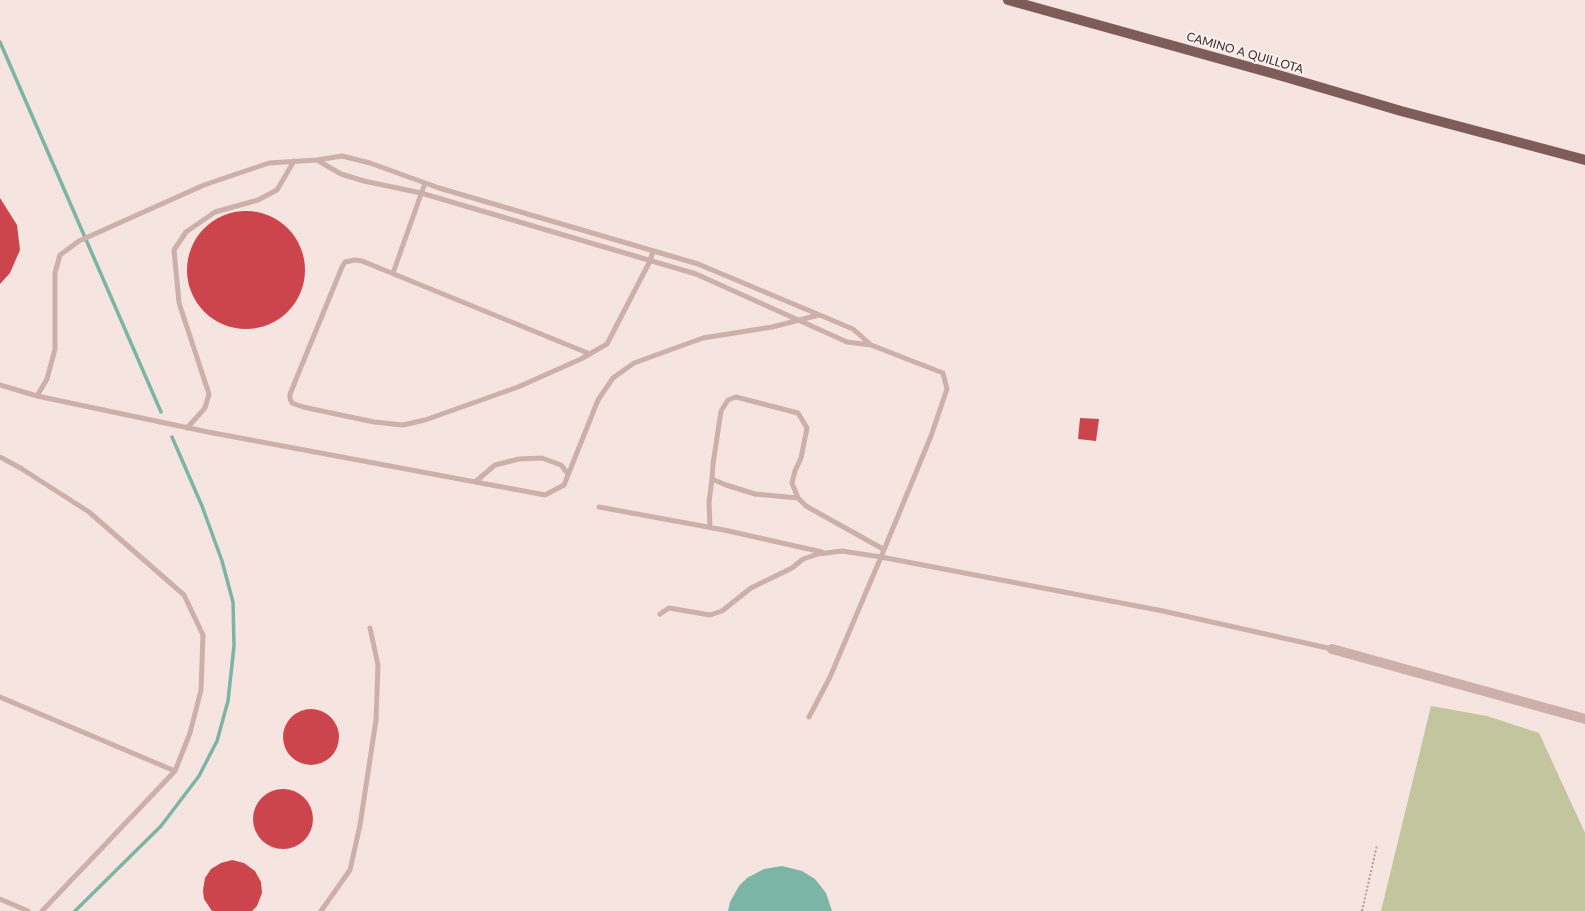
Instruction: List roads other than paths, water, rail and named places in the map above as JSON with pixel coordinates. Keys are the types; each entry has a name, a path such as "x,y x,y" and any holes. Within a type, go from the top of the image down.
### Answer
{"main road":[{"name":"CAMINO A QUILLOTA","path":"1008,0 1474,132 1585,160"},
{"name":"CAMINO A QUILLOTA","path":"1474,132 1585,167"}],"street":[{"path":"1332,649 1585,719"}],"lane":[{"path":"37,396 47,378 55,349 55,273 60,255 78,241 204,185 269,163 317,160 342,156 370,163 425,183 698,264 853,329 871,345"},
{"path":"317,160 341,174 364,181 421,193 696,274 847,342 871,345 943,373 947,390 931,436 830,677 809,717"},
{"path":"187,428 205,408 209,394 179,303 174,250 186,232 215,212 258,200 277,190 294,162"},
{"path":"393,273 425,183"},
{"path":"590,354 362,261 349,261 345,262 342,267 290,394 292,403 303,407 374,422 402,425 424,420 518,387 581,360 606,344 650,261 653,251"},
{"path":"0,385 37,396 187,428 545,495 564,485 598,400 613,378 634,363 703,338 800,321 819,315"},
{"path":"710,527 709,502 713,464 722,411 728,400 736,396 798,413 807,428 801,458 795,471 792,483 798,498 806,506 883,549"},
{"path":"0,457 22,469 89,512 184,595 203,635 201,690 190,733 175,771 42,911"},
{"path":"475,482 495,465 519,459 542,458 561,465 568,474"},
{"path":"712,479 726,486 755,494 798,498"},
{"path":"599,507 710,527 827,553"},
{"path":"660,614 669,608 710,615 722,611 751,588 792,568 803,559 818,554 842,552 881,557 1163,612 1332,649"},
{"path":"321,911 350,870 360,825 376,720 378,665 370,628"},
{"path":"0,697 175,771"},
{"path":"0,899 28,911"}],"water":[{"path":"782,866 802,871 815,879 826,893 832,911 728,911 730,902 739,886 747,878 764,869"}],"waterway":[{"path":"0,42 161,412"},
{"path":"75,911 161,826 199,776 217,741 228,701 234,646 233,602 222,561 202,506 172,437"}]}
